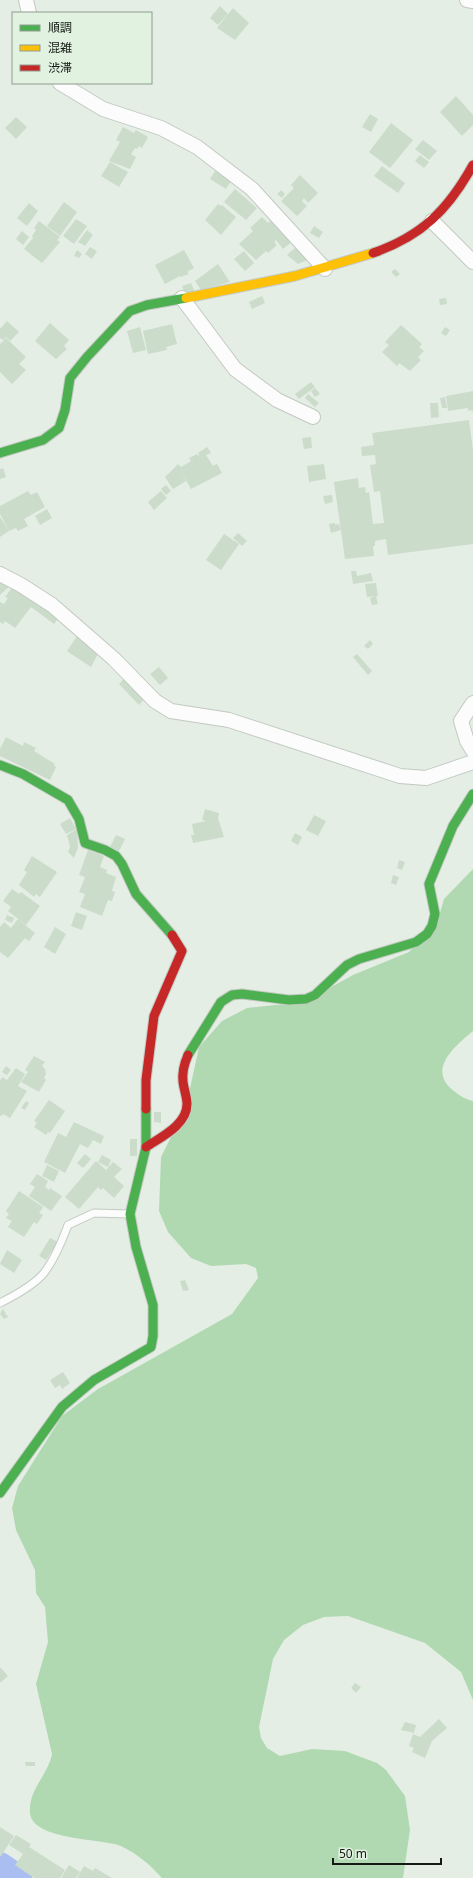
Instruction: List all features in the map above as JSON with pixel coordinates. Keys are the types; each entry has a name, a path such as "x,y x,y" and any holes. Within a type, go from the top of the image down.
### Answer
{"street":[{"path":"26,0 30,12"},
{"path":"467,0 473,1"},
{"path":"62,84 103,109 161,128 197,148 252,189 325,269"},
{"path":"0,453 43,440 59,428 65,410 70,378 87,357 130,311 148,305 286,279 325,269 363,257 403,241 432,221 456,197 473,165"},
{"path":"432,221 473,262"},
{"path":"182,298 235,369 277,400 313,418"},
{"path":"0,574 21,585 52,605 114,659 155,701 171,711 230,720 400,776 426,778 473,762"},
{"path":"473,703 461,721 467,741 473,751"},
{"path":"0,765 23,774 68,800 79,819 85,843 115,854 121,862 135,893 149,911 176,938 182,951 154,1016 146,1080 146,1148 130,1214 136,1247 153,1305 153,1336 151,1347 94,1380 62,1407 0,1493"},
{"path":"146,1148 173,1130 185,1113 186,1104 183,1082 184,1065 190,1050 221,1002 232,995 242,994 289,1000 306,999 315,995 347,965 359,959 416,942 427,934 432,926 435,914 429,884 453,826 473,794"}],"lane":[{"path":"0,1303 16,1295 44,1273 60,1246 68,1225 94,1213 130,1214"}],"green space":[{"path":"473,869 473,1031 458,1044 446,1059 443,1067 443,1075 446,1083 454,1091 473,1101 473,1700 461,1672 425,1643 348,1616 324,1617 303,1625 284,1640 273,1659 259,1727 261,1738 267,1748 280,1756 312,1749 345,1751 377,1763 386,1770 405,1796 410,1830 403,1878 162,1878 143,1860 121,1846 112,1843 55,1834 43,1829 34,1822 30,1813 32,1797 47,1769 52,1754 36,1684 48,1642 45,1607 36,1593 35,1570 16,1530 12,1508 18,1486 62,1416 98,1389 232,1314 258,1278 256,1268 246,1264 211,1266 191,1258 168,1232 159,1211 161,1157 186,1107 199,1047 222,1021 247,1008 304,1002 353,975 409,952 438,920 444,899"}],"building":[{"path":"220,6 228,14 218,25 210,18"},
{"path":"233,8 249,23 235,40 217,28"},
{"path":"456,96 473,115 473,125 462,136 440,112"},
{"path":"370,114 378,119 371,132 362,127"},
{"path":"16,117 27,127 16,139 5,128"},
{"path":"391,123 413,140 390,168 369,152"},
{"path":"123,127 134,133 136,130 148,137 142,148 139,146 137,149 135,148 131,154 136,157 130,169 109,161 120,142 116,140"},
{"path":"423,140 437,151 429,160 415,149"},
{"path":"420,155 429,162 424,168 415,161"},
{"path":"110,162 128,172 119,187 101,176"},
{"path":"382,166 405,183 398,193 374,176"},
{"path":"215,171 231,181 226,189 210,179"},
{"path":"300,175 318,193 308,203 304,198 302,201 307,206 297,216 281,201 294,188 291,185"},
{"path":"235,189 257,208 246,220 224,202"},
{"path":"281,190 285,194 282,198 277,194"},
{"path":"64,202 77,212 60,236 47,226"},
{"path":"29,203 38,211 27,226 17,218"},
{"path":"218,204 221,206 222,205 236,217 221,235 205,220"},
{"path":"262,217 268,223 273,219 293,241 283,249 276,240 274,242 277,245 268,253 266,251 256,260 239,244 253,231 250,228"},
{"path":"76,219 87,226 74,244 63,236"},
{"path":"39,221 60,237 57,240 60,242 42,263 24,249 33,238 32,236 36,230 34,228"},
{"path":"314,226 323,232 319,238 310,233"},
{"path":"87,230 93,235 85,246 78,242"},
{"path":"22,231 29,237 23,245 16,239"},
{"path":"297,246 310,259 298,264 287,255"},
{"path":"90,247 97,251 92,259 85,254"},
{"path":"77,250 82,254 79,258 74,256"},
{"path":"184,250 194,268 187,272 189,274 180,276 165,284 155,265"},
{"path":"244,251 254,263 245,271 234,259"},
{"path":"218,264 230,282 201,290 195,281"},
{"path":"395,269 400,274 396,277 391,272"},
{"path":"191,283 196,295 186,296 182,286"},
{"path":"262,296 265,303 252,309 249,302"},
{"path":"446,298 447,304 440,305 439,299"},
{"path":"7,321 19,332 10,341 6,337 3,340 0,338 0,329"},
{"path":"50,323 69,340 64,346 67,349 56,359 35,341"},
{"path":"172,324 177,344 166,347 167,350 148,354 143,331"},
{"path":"401,325 422,344 419,347 424,351 418,357 421,360 410,371 399,363 397,366 382,352 389,345 385,342"},
{"path":"140,327 146,350 133,353 127,331"},
{"path":"445,327 450,330 446,336 441,333"},
{"path":"6,338 26,357 19,364 26,370 12,384 0,372 0,344"},
{"path":"311,382 315,387 299,399 295,394"},
{"path":"315,388 320,394 315,397 311,391"},
{"path":"473,391 473,412 471,410 468,411 468,408 448,411 446,396"},
{"path":"308,394 319,403 315,407 305,398"},
{"path":"445,397 447,408 442,408 440,398"},
{"path":"430,403 438,403 439,417 431,418"},
{"path":"469,420 473,450 473,544 388,555 386,539 375,541 375,546 373,546 374,556 345,559 334,482 358,478 359,488 365,487 366,493 369,492 373,524 384,523 380,491 374,492 370,465 376,464 375,455 362,456 361,447 374,445 372,433"},
{"path":"311,437 312,448 304,449 302,438"},
{"path":"207,447 211,453 206,455 213,466 217,464 222,473 191,489 179,468 186,481 173,489 165,477 178,464 181,467 191,461 189,458 197,454 200,457 198,453"},
{"path":"324,464 326,479 309,482 307,466"},
{"path":"3,468 6,477 0,479 0,469"},
{"path":"166,485 171,491 166,495 161,489"},
{"path":"28,491 31,495 37,492 45,507 24,519 28,526 18,531 16,528 9,531 0,514 0,506"},
{"path":"161,491 167,498 154,510 148,502"},
{"path":"332,495 333,502 325,504 323,496"},
{"path":"47,509 52,518 40,525 35,516"},
{"path":"0,517 9,531 0,537"},
{"path":"335,523 335,525 339,524 341,530 331,533 329,524"},
{"path":"238,533 247,541 242,546 233,538"},
{"path":"224,534 239,544 221,570 206,560"},
{"path":"351,571 356,571 357,576 371,573 373,581 353,584"},
{"path":"5,578 12,584 0,595 0,583"},
{"path":"376,583 378,596 367,597 365,584"},
{"path":"14,585 63,612 54,624 31,607 15,628 5,621 3,624 0,622 0,602 4,604 8,598 5,597"},
{"path":"376,596 378,604 372,605 370,598"},
{"path":"79,633 101,648 91,667 67,651"},
{"path":"370,640 373,644 368,649 364,646"},
{"path":"357,654 372,671 368,675 353,657"},
{"path":"159,667 168,678 160,685 150,674"},
{"path":"130,672 149,694 139,705 119,684"},
{"path":"6,737 23,746 24,742 36,748 34,751 55,764 54,765 56,767 50,780 0,756 0,749"},
{"path":"205,809 219,813 218,818 224,837 193,843 191,835 194,835 192,824 206,821 202,820"},
{"path":"314,815 326,821 318,836 306,830"},
{"path":"70,818 76,829 66,834 60,824"},
{"path":"77,829 78,848 74,858 68,852 70,847 67,835"},
{"path":"295,833 302,837 298,845 291,841"},
{"path":"116,835 125,839 119,851 110,847"},
{"path":"88,850 104,856 100,867 107,870 106,873 116,877 112,891 115,892 112,901 108,900 102,916 80,907 85,894 79,892 85,877 79,875"},
{"path":"32,856 57,872 40,897 36,894 34,897 19,885 27,872 24,870"},
{"path":"399,860 405,862 402,870 397,868"},
{"path":"393,875 399,877 396,885 391,883"},
{"path":"12,889 19,894 21,892 40,906 26,925 8,911 11,907 3,901"},
{"path":"76,912 87,916 82,930 71,926"},
{"path":"7,915 14,918 12,923 5,920"},
{"path":"18,919 35,933 29,941 25,938 8,958 0,952 0,927 4,922 11,928"},
{"path":"55,927 66,934 55,954 44,947"},
{"path":"34,1056 45,1062 42,1066 45,1069 46,1074 44,1078 46,1080 39,1092 21,1082 28,1072 25,1070"},
{"path":"6,1066 11,1070 7,1075 2,1072"},
{"path":"16,1068 25,1074 18,1086 27,1091 10,1118 3,1114 0,1116 0,1081 2,1077 7,1080"},
{"path":"49,1100 65,1111 50,1133 48,1132 46,1135 34,1127 37,1123 34,1121"},
{"path":"26,1101 29,1103 25,1110 21,1108"},
{"path":"154,1112 161,1112 161,1123 154,1122"},
{"path":"74,1122 104,1136 101,1144 93,1140 88,1148 80,1144 65,1173 44,1162 58,1133 66,1137"},
{"path":"130,1139 137,1139 137,1156 130,1156"},
{"path":"85,1154 91,1159 83,1168 77,1163"},
{"path":"102,1155 111,1160 108,1167 98,1162"},
{"path":"96,1161 106,1170 113,1162 122,1169 114,1177 124,1186 114,1198 103,1188 101,1190 98,1187 79,1209 65,1197"},
{"path":"47,1165 59,1171 54,1182 42,1176"},
{"path":"37,1174 48,1181 45,1187 49,1190 50,1188 62,1196 51,1211 29,1196 35,1187 30,1184"},
{"path":"19,1191 43,1207 39,1213 43,1215 37,1224 34,1222 24,1237 8,1227 12,1221 6,1218 9,1214 6,1211"},
{"path":"50,1238 58,1242 46,1260 39,1256"},
{"path":"7,1250 22,1260 14,1273 0,1264"},
{"path":"185,1280 189,1290 183,1291 180,1281"},
{"path":"3,1309 8,1317 4,1319 0,1314"},
{"path":"63,1372 70,1383 62,1389 60,1385 55,1388 50,1380"},
{"path":"0,1667 8,1676 0,1683"},
{"path":"355,1683 361,1687 356,1693 351,1688"},
{"path":"439,1719 447,1728 432,1741 425,1758 412,1752 414,1748 409,1746 413,1734 420,1737"},
{"path":"405,1722 416,1725 414,1733 401,1730"},
{"path":"25,1762 35,1762 35,1766 26,1766"},
{"path":"0,1827 14,1836 1,1856 0,1856"},
{"path":"16,1835 31,1844 29,1847 65,1870 60,1878 34,1878 15,1865 23,1854 9,1845"},
{"path":"69,1865 80,1872 76,1878 61,1878"},
{"path":"84,1866 93,1871 95,1868 112,1878 77,1878"}],"waterway":[{"path":"0,1865 19,1878"}],"traffic: fast":[{"path":"0,453 43,440 59,428 65,410 70,378 87,357 130,311 147,305 186,298"},
{"path":"0,765 23,774 68,800 79,819 85,843 105,850 116,856 122,864 136,894 172,935"},
{"path":"188,1055 221,1002 232,995 242,994 289,1000 306,999 315,995 347,965 359,959 416,942 427,934 432,926 435,914 429,884 453,826 473,794"},
{"path":"0,1493 62,1407 94,1380 151,1347 153,1336 153,1305 136,1247 130,1214 146,1147 146,1109"}],"traffic: slow":[{"path":"186,298 295,276 373,253"}],"traffic: jam":[{"path":"373,253 406,238 420,230 432,220 454,195 473,165"},
{"path":"146,1109 146,1080 154,1016 182,951 172,935"},
{"path":"146,1147 166,1135 183,1118 187,1104 183,1085 183,1075 184,1065 188,1055"}]}
